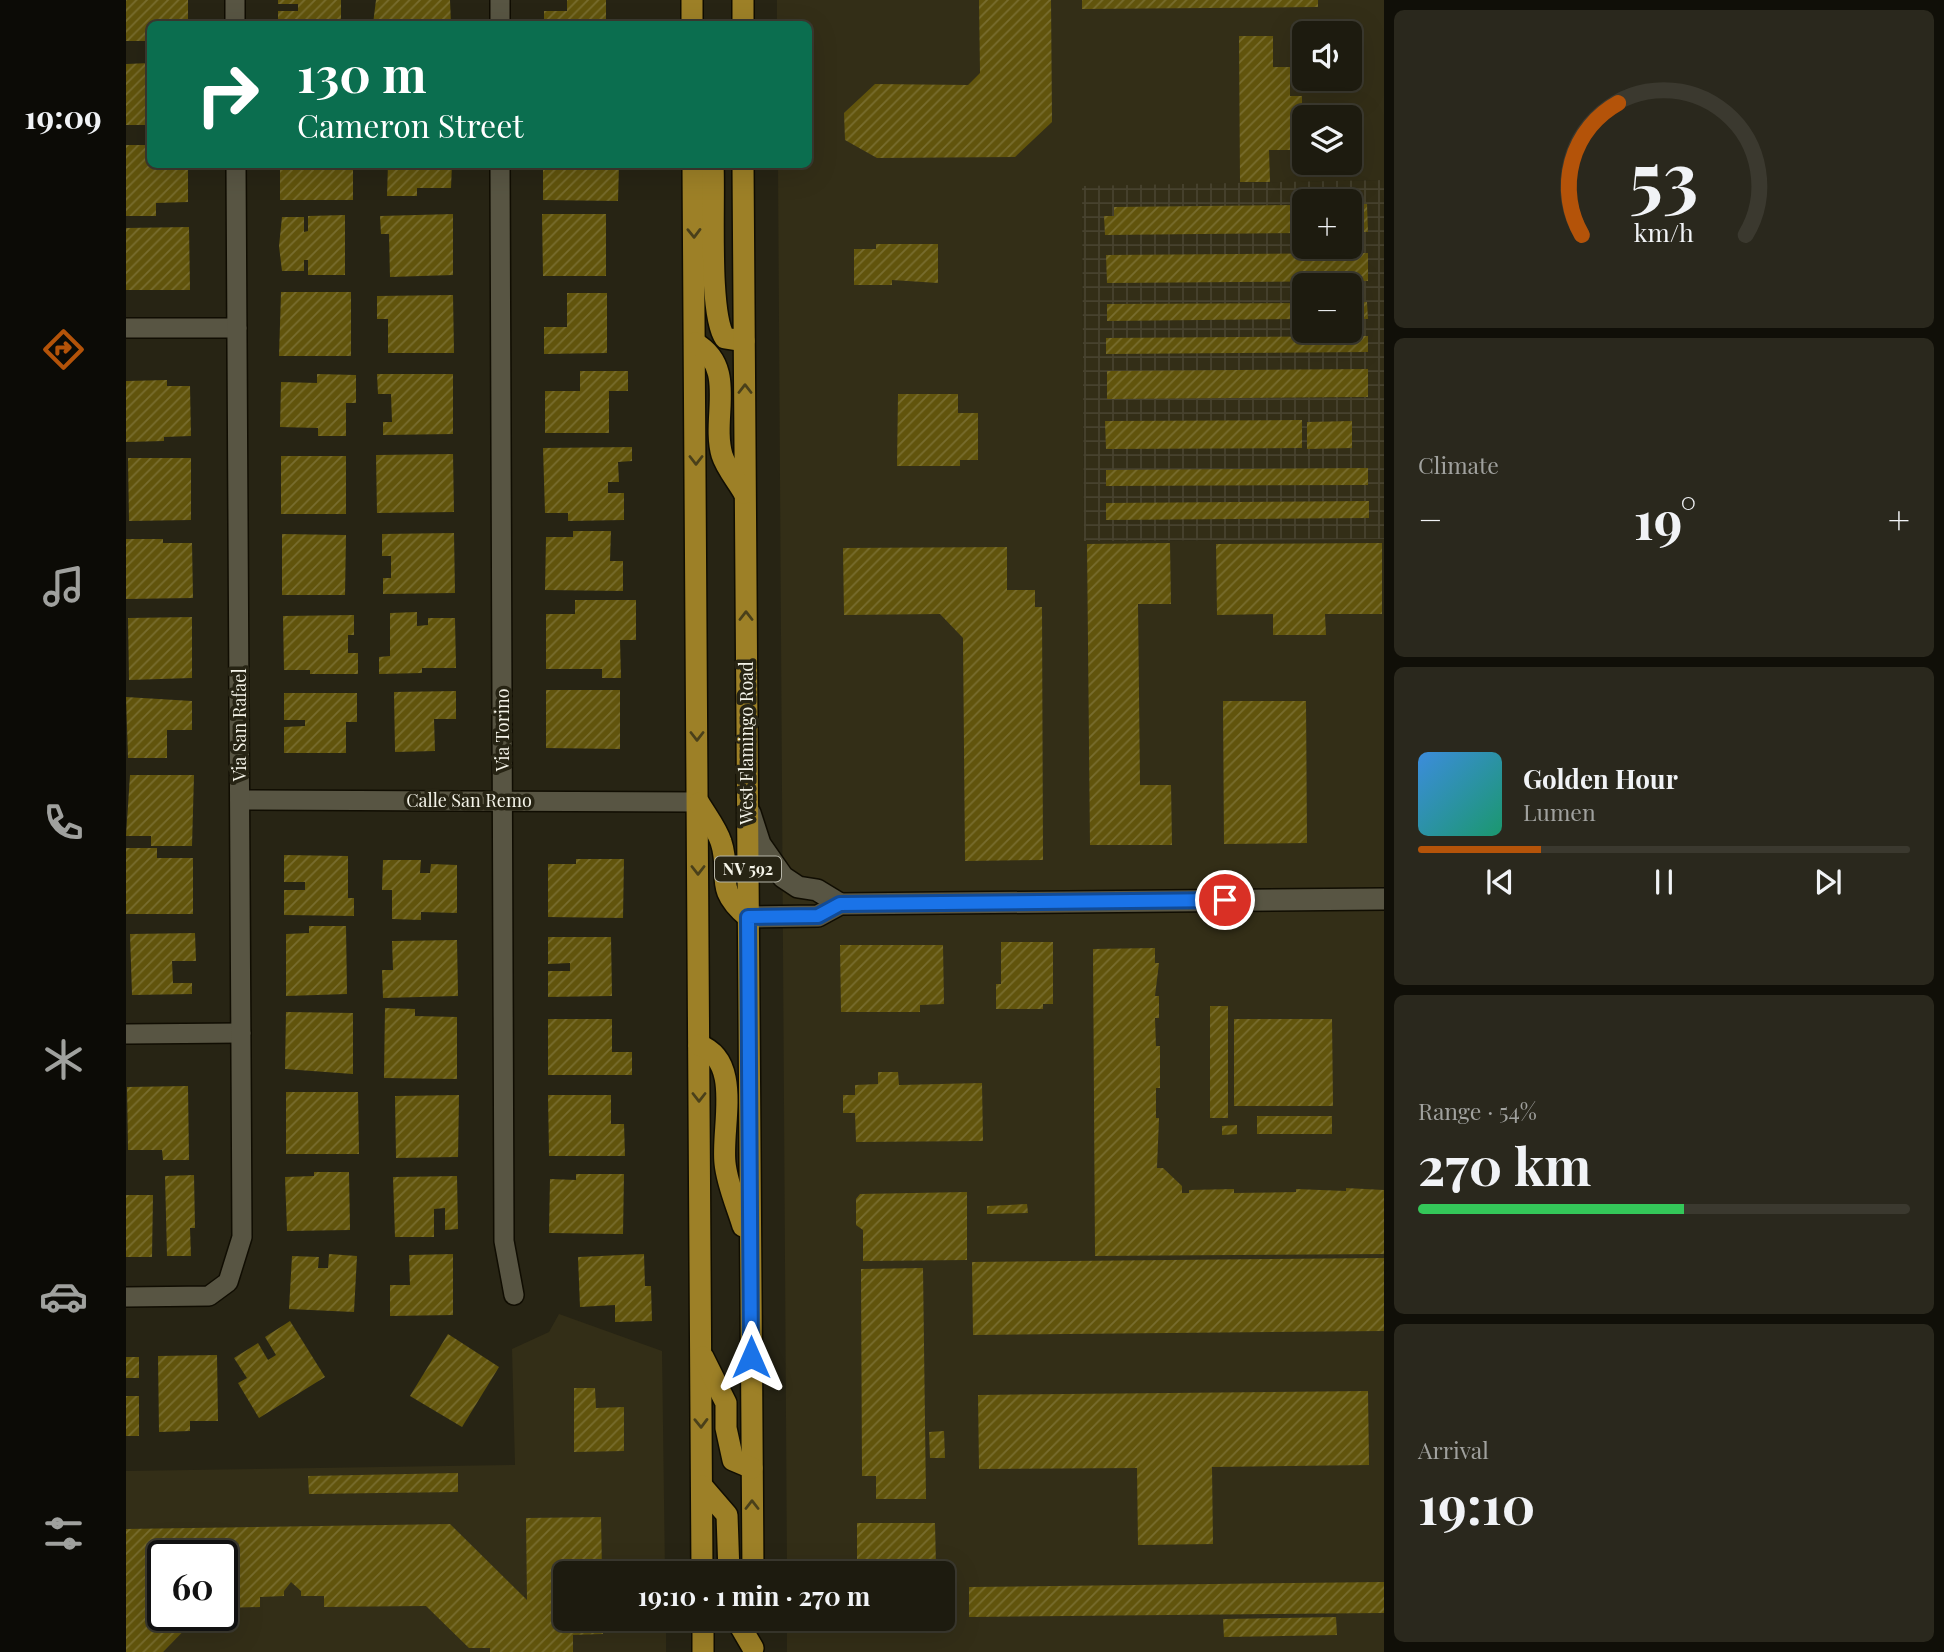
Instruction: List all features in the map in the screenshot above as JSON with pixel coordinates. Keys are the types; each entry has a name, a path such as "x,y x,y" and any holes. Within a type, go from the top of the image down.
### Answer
{"main road":[{"path":"692,0 692,21"},
{"path":"743,0 743,21"},
{"name":"NV 592","path":"694,168 702,1561"},
{"path":"713,168 716,304 720,331 725,338 744,341"},
{"name":"West Flamingo Road","path":"743,168 753,1561"},
{"path":"695,343 714,358 720,373 722,454 745,495"},
{"path":"698,802 721,843 723,877 728,892 734,905 748,917"},
{"path":"699,1045 708,1048 723,1063 725,1164 751,1251"},
{"path":"701,1352 726,1403 726,1428 733,1460 752,1468"},
{"path":"702,1486 727,1515 729,1561"},
{"path":"703,1631 703,1652"},
{"path":"743,1631 753,1650"},
{"path":"753,1631 753,1650"}],"street":[{"path":"235,0 235,21"},
{"path":"500,0 500,21"},
{"name":"Via San Rafael","path":"126,1297 209,1296 228,1282 242,1237 236,168"},
{"name":"Via Torino","path":"500,168 504,1241 514,1295"},
{"path":"126,328 237,328"},
{"name":"Calle San Remo","path":"240,800 698,802"},
{"path":"747,804 760,844 783,877 798,887 817,890 840,904"},
{"path":"748,917 818,916 840,904 1384,899"},
{"path":"126,1034 241,1033"}],"shaded area":[{"path":"777,0 1384,0 1384,180 1082,187 1084,541 1384,539 1384,1652 787,1652 787,1631 955,1631 955,1561 787,1561 778,168 812,168 812,21 777,21"},
{"path":"1384,180 1384,539 1084,541 1082,186"},
{"path":"559,1314 662,1351 665,1561 553,1561 553,1631 666,1631 666,1652 126,1652 126,1471 515,1465 512,1349 549,1332"}],"building":[{"path":"126,0 188,0 188,21 147,21 147,41 126,41"},
{"path":"278,0 341,0 341,19 353,21 278,21 278,11 298,11 298,4 278,4"},
{"path":"376,0 450,0 451,21 373,21"},
{"path":"567,0 606,0 606,21 544,21 544,11 567,11"},
{"path":"979,0 1051,0 1052,122 1015,157 877,158 845,140 844,113 875,84 968,85 980,73"},
{"path":"1082,0 1318,0 1318,7 1082,9"},
{"path":"1239,36 1273,36 1273,67 1290,67 1290,96 1302,96 1302,105 1292,105 1291,150 1269,150 1270,182 1240,182"},
{"path":"147,63 147,125 126,125 126,64"},
{"path":"126,145 147,145 147,168 188,168 188,202 156,203 156,216 126,216"},
{"path":"280,168 353,168 353,200 280,200"},
{"path":"388,168 452,168 451,188 417,188 417,196 387,196"},
{"path":"543,168 619,168 618,201 543,200"},
{"path":"1362,204 1367,204 1368,232 1362,232"},
{"path":"1292,205 1292,233 1105,235 1104,216 1114,216 1114,207"},
{"path":"453,214 453,275 390,277 389,234 381,234 380,216"},
{"path":"542,214 606,214 606,276 543,276"},
{"path":"345,215 345,275 308,275 308,260 304,260 304,271 282,271 279,246 282,217 304,217 304,232 308,231 308,216"},
{"path":"189,227 190,290 126,290 126,228"},
{"path":"876,244 938,244 938,283 892,280 892,285 854,285 854,249 876,249"},
{"path":"1362,253 1368,253 1368,281 1362,281 1362,273 1292,273 1292,282 1107,283 1106,255 1292,254 1292,259 1362,259"},
{"path":"281,292 351,292 351,356 279,356"},
{"path":"567,293 607,293 607,353 544,354 544,327 567,327"},
{"path":"453,295 454,353 388,353 388,319 377,319 377,296"},
{"path":"1362,302 1367,302 1368,319 1362,319"},
{"path":"1292,303 1292,319 1107,321 1107,304"},
{"path":"1362,336 1368,336 1368,352 1106,354 1106,338 1292,337 1292,343 1362,343"},
{"path":"1368,369 1368,397 1107,399 1107,371"},
{"path":"580,371 628,371 628,391 609,391 609,433 545,433 545,391 580,391"},
{"path":"317,374 356,375 356,403 346,403 346,436 318,436 318,428 280,427 281,382 317,383"},
{"path":"377,374 453,374 453,434 383,435 383,422 392,422 391,394 378,394"},
{"path":"167,380 167,386 190,386 191,436 164,437 164,441 126,442 126,381"},
{"path":"898,394 958,394 958,413 978,413 978,460 960,460 960,466 897,466"},
{"path":"1302,420 1302,448 1106,449 1105,421"},
{"path":"1352,421 1352,448 1307,449 1307,422"},
{"path":"632,447 632,461 618,462 619,482 608,482 608,493 624,493 624,520 568,521 568,513 545,513 543,448"},
{"path":"453,454 454,512 377,513 376,455"},
{"path":"281,456 346,456 346,514 281,514"},
{"path":"128,458 191,458 191,520 129,521"},
{"path":"1368,468 1368,485 1106,486 1106,470"},
{"path":"1369,501 1369,518 1106,520 1106,503"},
{"path":"573,531 611,531 610,561 623,561 623,591 545,590 546,537 573,537"},
{"path":"454,533 455,593 383,594 383,578 391,578 391,556 382,556 382,534"},
{"path":"282,534 346,535 345,595 282,595"},
{"path":"126,539 163,539 163,543 192,543 193,598 126,599"},
{"path":"1170,543 1171,604 1138,604 1140,785 1171,785 1172,845 1090,845 1087,544"},
{"path":"1382,543 1382,614 1325,614 1326,635 1273,635 1273,614 1217,615 1216,544"},
{"path":"1007,547 1007,590 1035,590 1035,607 1042,607 1043,860 965,861 963,638 940,614 844,615 843,548"},
{"path":"575,600 636,600 636,640 620,640 621,678 602,678 602,669 546,669 546,614 575,614"},
{"path":"417,612 417,626 428,625 428,618 455,618 456,668 422,668 422,673 379,674 379,657 390,656 390,613"},
{"path":"354,615 354,635 348,635 348,653 358,653 358,674 310,674 310,670 284,670 283,616"},
{"path":"192,617 192,678 129,680 128,618"},
{"path":"546,690 620,690 620,749 546,748"},
{"path":"456,691 456,719 434,719 435,751 395,752 394,692"},
{"path":"284,693 357,693 357,722 346,722 346,753 284,753 284,727 305,726 305,720 284,720"},
{"path":"126,697 192,701 192,730 167,730 167,758 128,758"},
{"path":"1223,701 1306,701 1307,843 1224,844"},
{"path":"130,775 194,775 192,846 151,846 151,836 126,836"},
{"path":"126,848 157,848 157,858 193,858 193,914 126,914"},
{"path":"284,855 348,856 348,898 354,898 354,916 284,915 284,890 305,890 305,882 284,882"},
{"path":"576,859 624,859 623,918 548,917 548,864 576,864"},
{"path":"383,860 421,860 420,873 430,873 431,864 457,865 457,913 421,912 421,920 392,919 392,890 382,890"},
{"path":"309,926 346,926 347,994 286,996 286,934 309,933"},
{"path":"195,933 196,961 172,961 173,983 192,983 192,994 132,995 130,934"},
{"path":"548,937 611,937 612,996 548,997 548,971 570,971 570,963 548,964"},
{"path":"457,940 458,996 383,998 382,970 393,970 392,941"},
{"path":"1001,942 1053,942 1053,1004 1043,1004 1043,1009 996,1009 996,984 1001,984"},
{"path":"840,945 943,945 944,1004 920,1005 920,1012 841,1012"},
{"path":"1155,948 1155,963 1159,963 1155,996 1159,996 1159,1018 1155,1018 1156,1046 1160,1046 1160,1088 1156,1088 1156,1118 1159,1118 1157,1168 1163,1168 1182,1186 1182,1193 1189,1193 1189,1190 1234,1189 1234,1193 1296,1192 1296,1189 1346,1191 1346,1188 1384,1190 1384,1254 1095,1256 1093,949"},
{"path":"1210,1006 1228,1006 1228,1118 1210,1118"},
{"path":"385,1008 415,1009 415,1016 457,1017 457,1079 384,1078"},
{"path":"286,1012 353,1013 353,1074 285,1069"},
{"path":"548,1019 612,1019 612,1052 632,1052 632,1075 548,1075"},
{"path":"1234,1019 1332,1019 1333,1106 1234,1106"},
{"path":"878,1072 898,1072 899,1085 982,1083 983,1141 856,1142 855,1113 843,1113 843,1095 855,1095 855,1085 878,1084"},
{"path":"188,1086 189,1160 163,1160 162,1150 128,1150 127,1087"},
{"path":"286,1092 358,1092 359,1154 286,1154"},
{"path":"459,1095 458,1157 396,1158 395,1096"},
{"path":"548,1095 611,1095 611,1124 624,1124 625,1156 549,1156"},
{"path":"1257,1116 1332,1116 1332,1134 1257,1134"},
{"path":"1237,1125 1237,1134 1222,1135 1222,1126"},
{"path":"314,1172 349,1172 350,1230 287,1231 285,1177 314,1176"},
{"path":"576,1174 624,1174 623,1234 549,1233 550,1179 576,1180"},
{"path":"194,1175 195,1228 190,1228 191,1256 167,1256 165,1176"},
{"path":"457,1176 458,1229 445,1230 445,1208 434,1209 434,1237 395,1237 393,1177"},
{"path":"967,1192 967,1260 863,1261 863,1230 856,1225 856,1199 860,1194"},
{"path":"126,1195 153,1195 152,1257 126,1257"},
{"path":"1027,1204 1028,1213 987,1214 987,1206"},
{"path":"329,1254 357,1256 354,1312 289,1309 292,1256 319,1257 318,1268 328,1268"},
{"path":"453,1254 453,1315 390,1316 390,1285 410,1285 409,1255"},
{"path":"644,1254 645,1286 651,1286 652,1321 615,1322 615,1305 580,1307 578,1257"},
{"path":"1384,1258 1384,1331 973,1335 972,1262"},
{"path":"923,1268 926,1499 876,1499 876,1476 862,1476 861,1269"},
{"path":"290,1321 325,1377 259,1418 238,1383 247,1378 234,1358 258,1343 268,1360 276,1355 265,1337"},
{"path":"448,1334 499,1367 462,1427 410,1396"},
{"path":"217,1355 218,1421 190,1421 190,1431 159,1432 158,1356"},
{"path":"126,1357 139,1357 139,1378 126,1378"},
{"path":"574,1388 595,1388 596,1408 624,1407 624,1451 574,1452"},
{"path":"1368,1391 1369,1465 1212,1467 1213,1544 1138,1545 1137,1468 979,1469 978,1395"},
{"path":"126,1396 139,1396 139,1436 126,1436"},
{"path":"944,1431 945,1458 930,1458 929,1432"},
{"path":"458,1473 458,1492 309,1494 308,1476"},
{"path":"601,1517 602,1561 553,1561 553,1631 603,1631 603,1634 573,1635 573,1652 490,1652 490,1648 469,1648 426,1606 324,1607 324,1596 301,1596 301,1591 291,1582 284,1591 284,1596 260,1597 260,1607 238,1608 238,1540 147,1540 147,1631 183,1631 163,1652 126,1652 126,1529 450,1524 527,1600 526,1518"},
{"path":"857,1523 935,1523 936,1561 857,1561"},
{"path":"1384,1582 1384,1613 969,1617 969,1587"},
{"path":"1336,1617 1337,1635 1224,1637 1223,1619"}],"route":[{"path":"751,1357 748,917 818,916 840,904 1225,900"}]}
